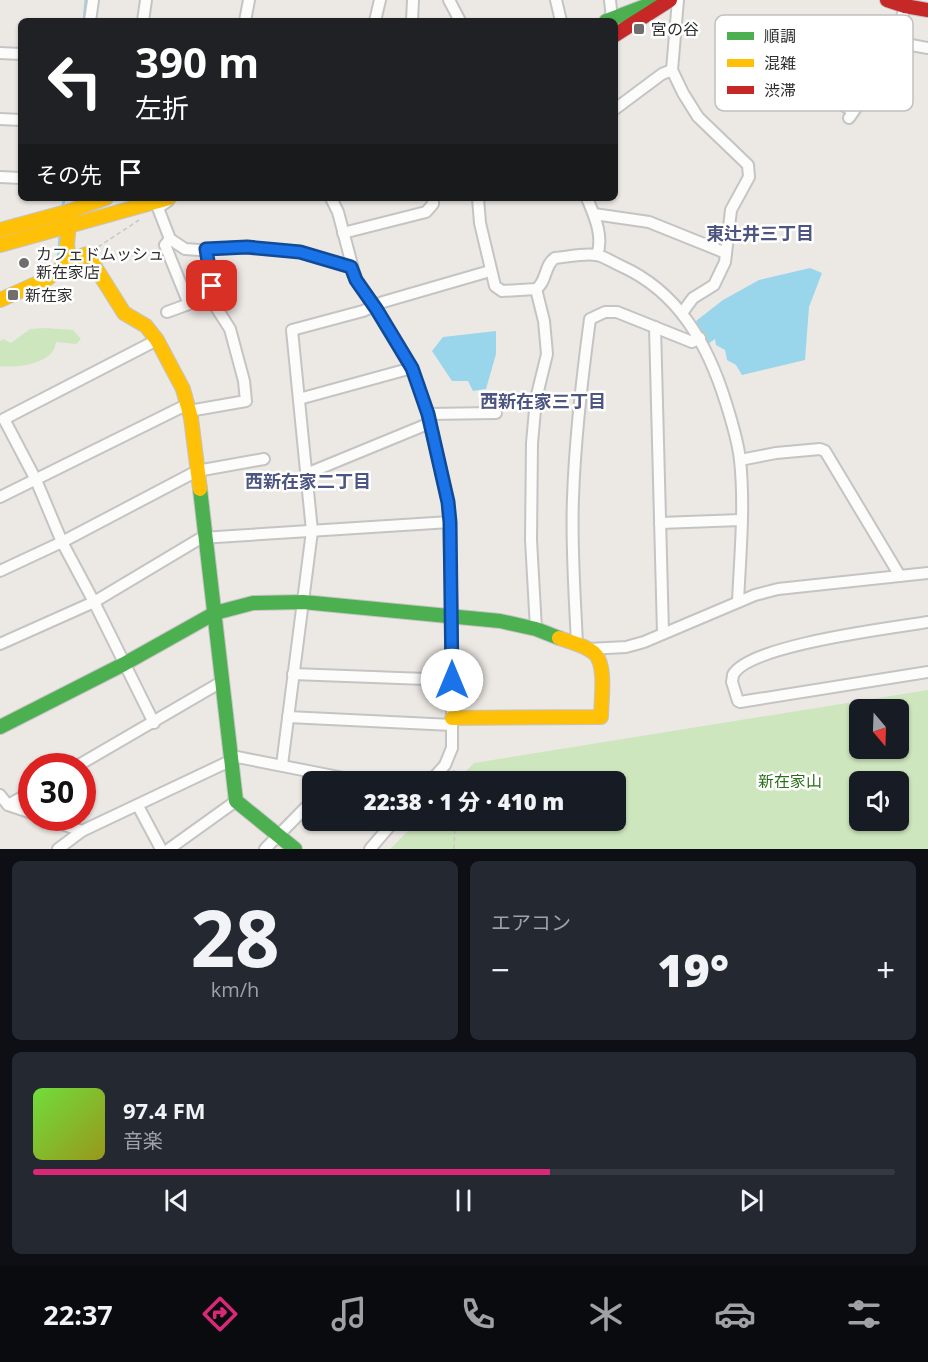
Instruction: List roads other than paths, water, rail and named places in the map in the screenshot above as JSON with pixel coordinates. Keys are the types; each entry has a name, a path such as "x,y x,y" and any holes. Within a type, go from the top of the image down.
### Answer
{"street":[{"path":"90,18 93,0"},
{"path":"143,18 146,0"},
{"path":"246,18 249,0"},
{"path":"376,18 380,0"},
{"path":"412,18 413,0"},
{"path":"449,0 458,18"},
{"path":"556,0 560,18"},
{"path":"609,18 610,0"},
{"path":"614,18 664,0"},
{"path":"618,33 670,0"},
{"path":"678,0 672,70 698,117 748,165 749,177 731,210 725,262 714,285 693,298 682,313"},
{"path":"887,0 928,10"},
{"path":"902,15 905,6"},
{"path":"913,45 928,48"},
{"path":"0,53 18,54"},
{"path":"618,107 662,74 672,70"},
{"path":"0,119 18,120"},
{"path":"0,177 18,178"},
{"path":"0,230 71,204 88,201"},
{"path":"0,245 160,201"},
{"path":"167,201 158,208 170,240 185,249 247,247 300,252 351,267"},
{"path":"332,201 346,233 351,267 356,280 378,304"},
{"path":"346,233 426,212 433,201"},
{"path":"478,201 487,271 495,286 502,291 536,289 540,286 551,261 555,258 597,255 645,280 682,313 700,338 720,385 735,431 740,460 741,520 738,602"},
{"path":"588,201 597,220 599,249 597,255"},
{"path":"70,261 68,227 71,204"},
{"path":"594,214 649,222 726,253"},
{"path":"167,312 189,303 165,245 170,240"},
{"path":"0,497 188,407 246,401 244,381 230,329 214,304 206,249"},
{"path":"0,300 37,284 65,268 70,261 87,254 123,313 146,326 157,340 183,389 188,407 215,613 236,801 295,849"},
{"path":"282,765 312,531 292,330 487,271"},
{"path":"536,289 544,321 547,354 536,399 532,454 531,540 536,629"},
{"path":"378,304 377,310 412,368 429,418 448,502 452,616 452,748 445,765 440,771"},
{"path":"582,647 573,547 573,499 576,439 591,319 605,312 617,312 692,342 700,338"},
{"path":"655,327 663,633"},
{"path":"154,723 62,542 36,480 2,420 157,340"},
{"path":"299,399 412,368"},
{"path":"306,474 429,418 496,413"},
{"path":"740,460 776,453 820,449 825,451 900,576"},
{"path":"0,572 197,471 264,459"},
{"path":"660,523 741,520"},
{"path":"0,644 94,602 201,538 450,522"},
{"path":"582,647 626,647 644,642 738,602 778,590 928,573"},
{"path":"0,727 124,664 215,613 253,603 303,602 500,621 536,629 582,647 597,654 602,668 601,717 452,722 288,717"},
{"path":"928,622 790,646 741,665 733,675 732,682 740,702 928,672"},
{"path":"293,674 452,680"},
{"path":"96,755 223,681"},
{"path":"96,825 232,758 282,765 304,771"},
{"path":"0,795 9,805 18,808"},
{"path":"9,805 18,800"},
{"path":"169,849 236,801"},
{"path":"138,806 161,849"},
{"path":"266,849 302,812"},
{"path":"58,849 82,831"},
{"path":"370,849 386,831"}],"water":[{"path":"810,268 822,273 809,307 805,360 742,375 736,365 727,360 725,350 716,345 715,339 708,344 696,321 723,300 759,280"},
{"path":"496,331 496,354 486,389 473,391 468,381 452,381 432,351 443,337"}],"waterway":[{"path":"84,18 86,0"},
{"path":"63,207 64,201"},
{"path":"58,265 60,234"}],"place":[{"name":"宮の谷","path":"639,29"},
{"name":"カフェドムッシュ 新在家店","path":"24,263"},
{"name":"新在家","path":"13,295"}],"district":[{"name":"東辻井三丁目","path":"760,233"},
{"name":"西新在家三丁目","path":"543,401"},
{"name":"西新在家二丁目","path":"308,481"}],"park label":[{"name":"新在家山","path":"790,781"}]}
